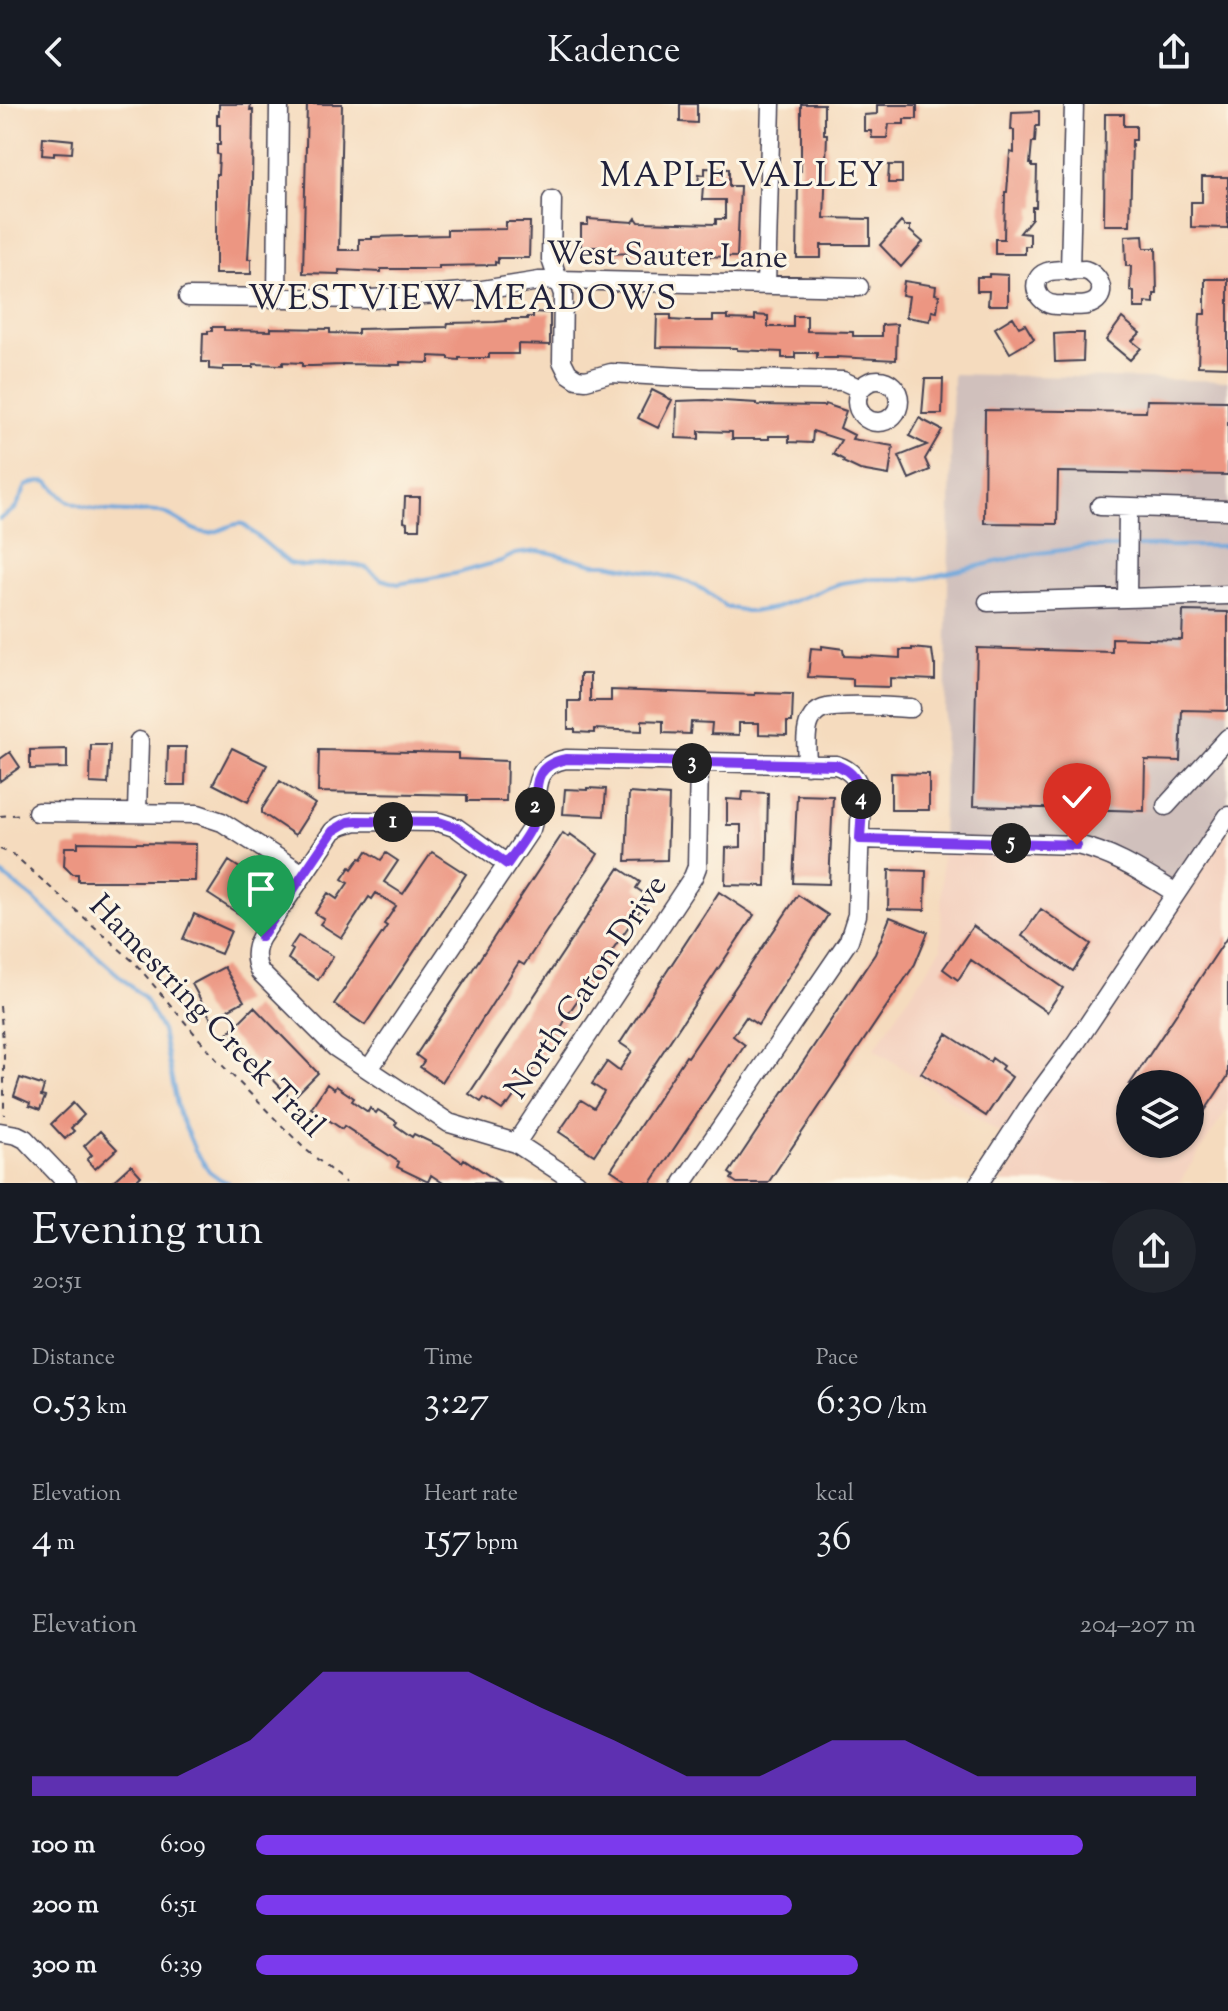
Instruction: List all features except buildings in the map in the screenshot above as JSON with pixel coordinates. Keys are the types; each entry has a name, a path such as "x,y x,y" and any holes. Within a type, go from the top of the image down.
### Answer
{"street":[{"path":"277,298 279,104"},
{"path":"766,285 771,104"},
{"path":"1070,271 1074,104"},
{"path":"552,200 551,259 563,294 562,361 568,373 577,379 586,380 611,373 843,381 861,389"},
{"name":"West Sauter Lane","path":"188,297 372,299 476,291 559,280 859,287"},
{"path":"1100,506 1228,510"},
{"path":"1127,598 1128,508"},
{"path":"988,602 1228,595"},
{"path":"807,765 807,728 817,712 841,707 911,708"},
{"path":"1166,806 1228,738"},
{"path":"137,812 139,741"},
{"path":"369,1069 531,829 536,785 540,773 547,766 566,759 836,765 854,775 861,794 857,915 849,940 683,1183"},
{"name":"North Caton Drive","path":"516,1143 693,877 697,867 699,763"},
{"path":"37,812 210,816 303,874"},
{"path":"979,1183 1228,816"},
{"path":"507,864 449,824 348,822 333,831 303,874 257,943 255,957 260,972 335,1047 449,1123 516,1143 577,1183"},
{"path":"860,839 1077,845 1119,858 1176,893"},
{"path":"7,1133 25,1139 67,1183"}],"path":[{"path":"0,816 37,812"},
{"name":"Hamestring Creek Trail","path":"0,849 14,855 135,963 216,1059 304,1148 346,1183"},
{"path":"0,1006 7,1133"}],"shaded area":[{"path":"953,374 1228,381 1228,816 1176,893 1099,850 942,841"},
{"path":"1228,816 1228,1108 1204,1145 1204,1070 1116,1070 1116,1158 1195,1158 1179,1183 1001,1183 1023,1149 874,1049 941,949 942,841"}],"waterway":[{"path":"0,519 16,508 26,486 42,481 51,484 67,500 84,507 160,512 208,533 243,524 289,563 303,566 351,564 367,568 381,579 398,584 458,573 515,554 538,551 688,582 726,607 751,612 775,608 841,583 868,579 920,579 1032,554 1086,547 1119,547"},
{"path":"1138,546 1228,546"},
{"path":"0,873 144,998 162,1031 179,1114 195,1150 209,1171 229,1183"}],"district":[{"name":"MAPLE VALLEY","path":"743,174"},
{"name":"WESTVIEW MEADOWS","path":"463,297"}],"route":[{"path":"261,937 333,831 348,822 449,824 507,864 531,829 540,773 556,761 566,759 836,765 854,775 859,784 860,839 1077,845"}]}
